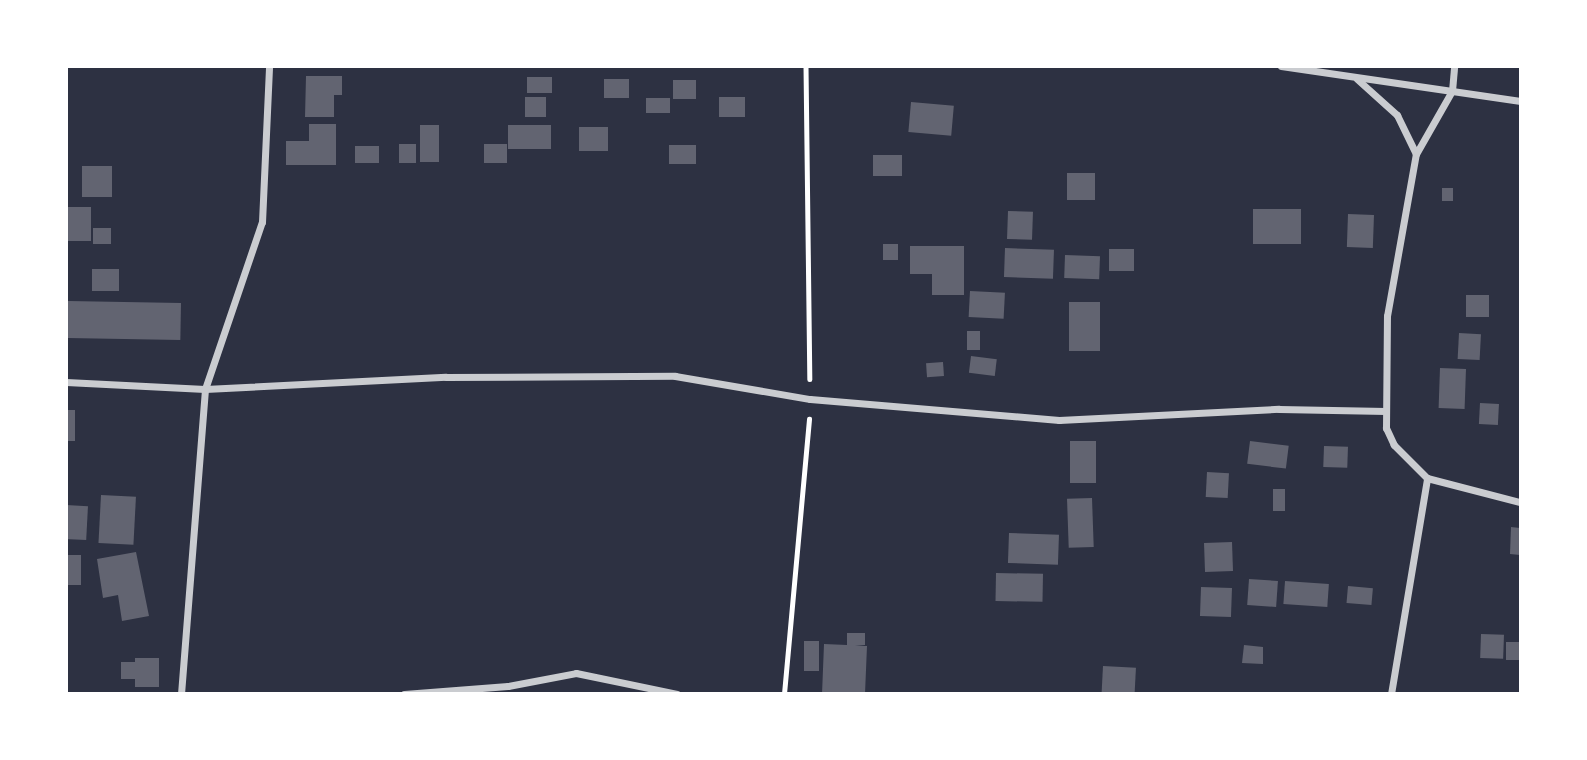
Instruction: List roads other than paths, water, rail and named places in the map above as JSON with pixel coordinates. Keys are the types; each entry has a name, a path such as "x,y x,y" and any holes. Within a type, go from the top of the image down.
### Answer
{"street":[{"path":"181,694 205,389 262,222 269,66"},
{"path":"1282,66 1521,101"},
{"path":"1454,66 1452,91 1416,154 1387,316 1386,428 1394,445 1427,478 1521,502"},
{"path":"1355,77 1397,115 1416,154"},
{"path":"66,382 205,389 446,377 675,376 810,399 1059,420 1279,409 1386,411"},
{"path":"1391,694 1427,478"},
{"path":"404,694 508,686 576,673 677,694"}]}
